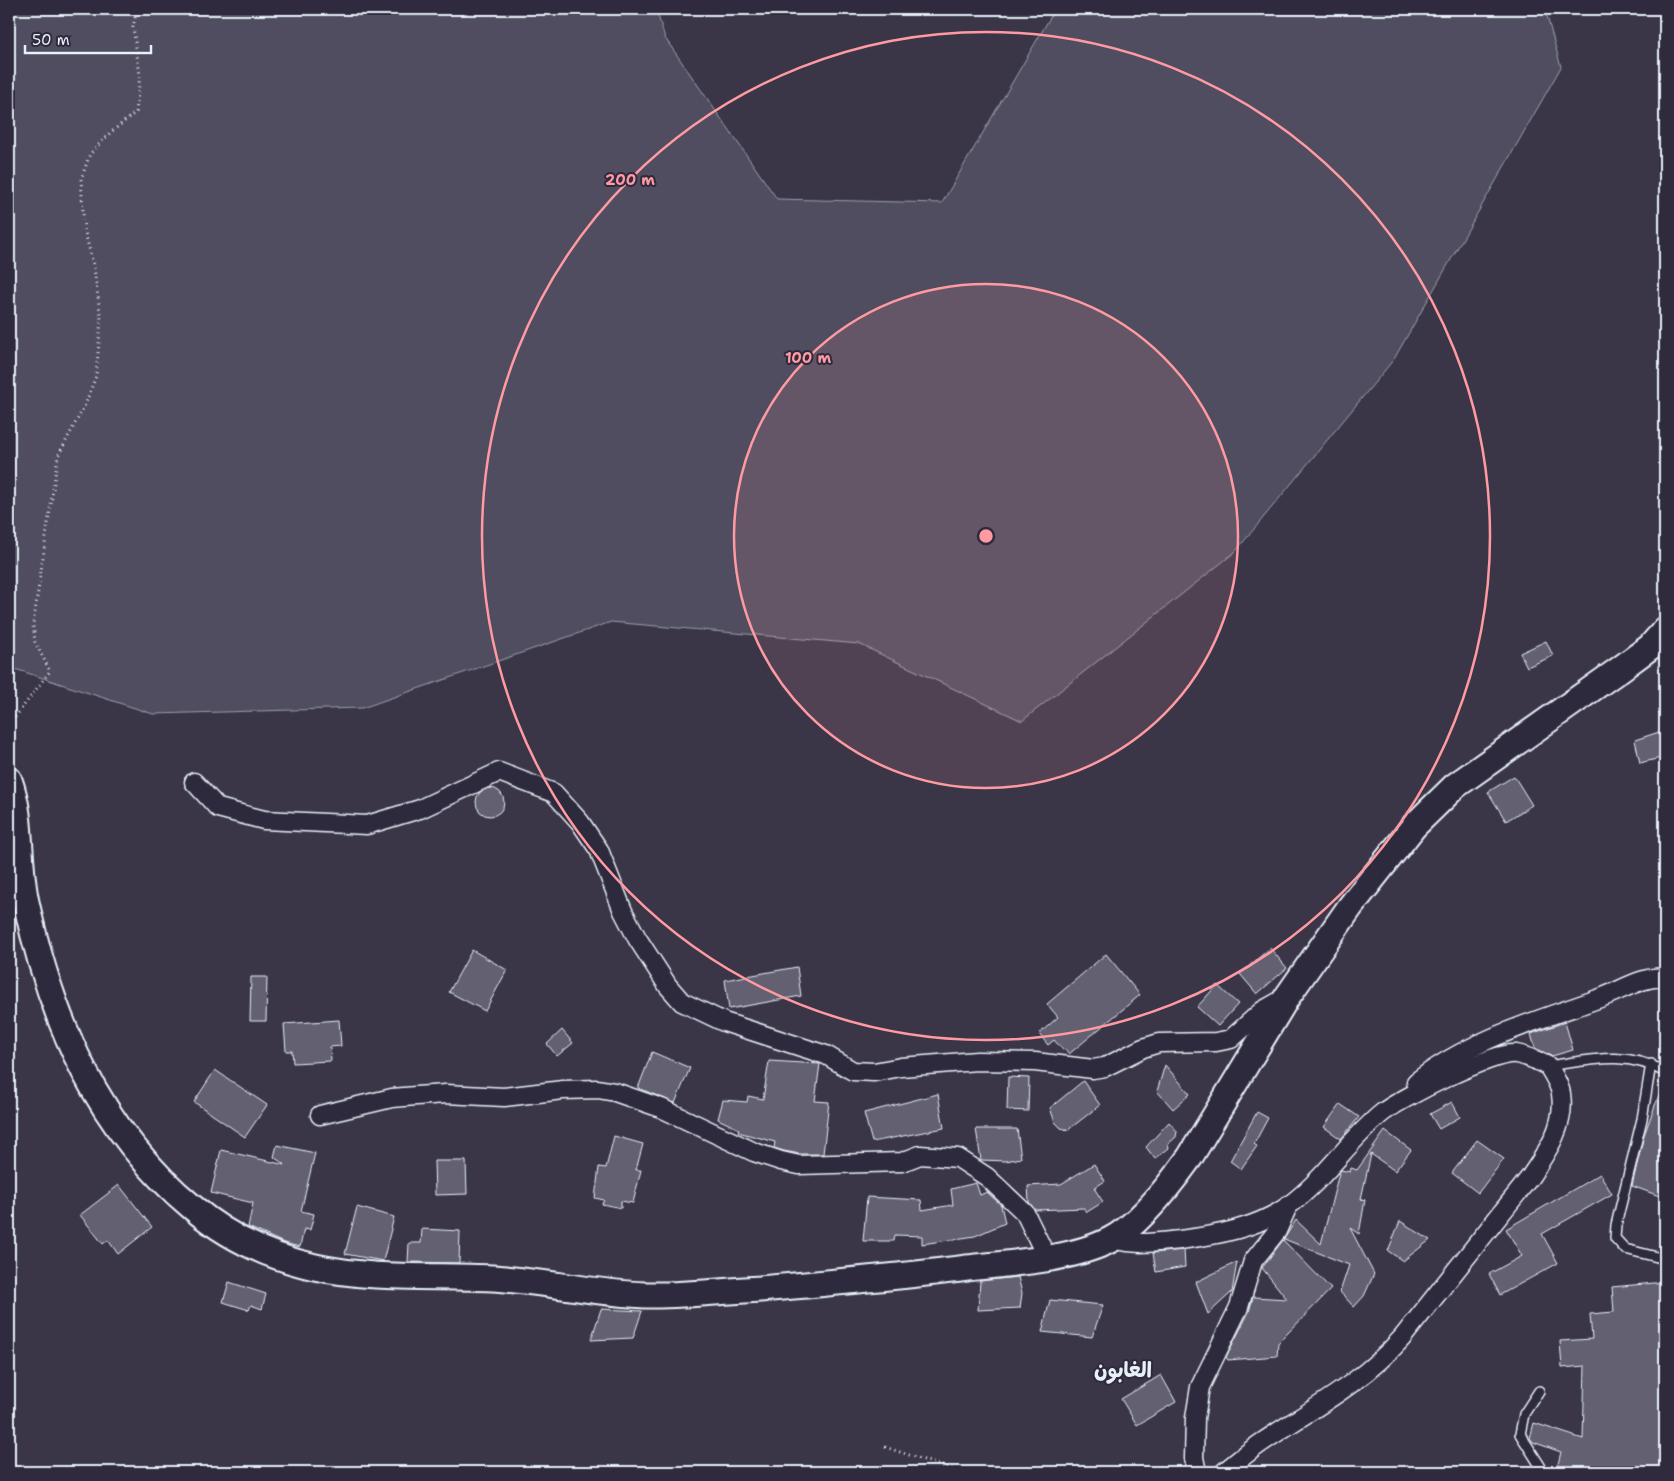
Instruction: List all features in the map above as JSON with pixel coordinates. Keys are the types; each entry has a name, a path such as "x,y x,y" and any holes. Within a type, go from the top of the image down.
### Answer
{"main road":[{"path":"9,780 15,803 21,874 26,902 49,988 84,1075 124,1139 160,1178 215,1225 258,1248 296,1263 352,1273 400,1278 498,1278 604,1292 663,1295 854,1282 1047,1258 1096,1246 1113,1239 1130,1225 1177,1176 1287,997 1350,907 1414,826 1455,786 1650,647 1665,630"}],"street":[{"path":"194,782 218,808 264,820 368,825 420,809 499,772 554,793 580,822 599,850 630,925 668,986 682,1002 724,1022 826,1055 853,1071 874,1072 902,1067 977,1061 1035,1062 1081,1069 1105,1067 1143,1048 1159,1043 1216,1042 1231,1039 1262,1012 1287,997"},
{"path":"1401,1100 1417,1081 1460,1054 1518,1026 1633,984 1659,977 1665,978"},
{"path":"1113,1239 1129,1244 1199,1237 1262,1222 1288,1206 1316,1182 1381,1114 1401,1100 1462,1070 1515,1054 1548,1066 1561,1093 1562,1110 1558,1131 1546,1153 1524,1184 1386,1356 1352,1384 1262,1442 1224,1472"},
{"path":"320,1115 392,1098 453,1094 504,1098 563,1090 598,1089 615,1092 661,1108 754,1152 799,1165 902,1162 920,1156 958,1158 987,1177 1025,1212 1047,1258"},
{"path":"1196,1472 1194,1458 1195,1418 1200,1387 1239,1307 1252,1261 1277,1232 1288,1206"}],"lane":[{"path":"1548,1066 1615,1056 1651,1064 1665,1072"},
{"path":"1651,1064 1642,1119 1616,1225 1615,1238 1625,1249 1665,1259"},
{"path":"1539,1391 1524,1414 1520,1434 1544,1472"}],"path":[{"path":"9,725 50,671 35,642 33,625 58,456 85,406 96,376 101,319 94,268 84,228 81,179 90,154 110,133 136,112 140,75 133,27 137,9"},
{"path":"885,1447 960,1472"}],"shaded area":[{"path":"9,9 656,9 665,38 777,199 942,203 1055,9 1545,9 1561,67 1394,359 1235,552 1022,721 859,644 611,622 362,708 153,714 9,667"}],"building":[{"path":"1546,641 1553,656 1527,667 1520,653"},
{"path":"1665,730 1665,757 1640,763 1635,740"},
{"path":"1514,776 1532,805 1506,821 1488,792"},
{"path":"490,788 500,792 504,802 500,812 490,816 480,812 476,802 480,792"},
{"path":"1270,948 1287,968 1257,994 1240,974"},
{"path":"472,950 507,970 485,1011 449,992"},
{"path":"1106,954 1140,995 1069,1054 1054,1040 1048,1045 1039,1034 1058,1017 1047,1004"},
{"path":"797,967 801,996 729,1009 725,980"},
{"path":"251,977 267,977 266,1021 250,1021"},
{"path":"1217,985 1238,1004 1218,1026 1197,1007"},
{"path":"339,1020 341,1046 330,1047 331,1061 293,1063 292,1051 286,1051 284,1024"},
{"path":"1565,1022 1573,1050 1552,1056 1535,1048 1531,1034"},
{"path":"562,1030 573,1043 557,1056 547,1044"},
{"path":"652,1052 690,1068 675,1103 638,1088"},
{"path":"769,1061 820,1064 815,1101 829,1102 823,1154 800,1154 774,1148 775,1142 738,1132 739,1129 718,1119 723,1100 747,1102 748,1096 763,1099"},
{"path":"1165,1065 1190,1094 1173,1109 1157,1091"},
{"path":"215,1070 267,1105 245,1137 194,1102"},
{"path":"1008,1077 1029,1078 1028,1111 1007,1110"},
{"path":"1083,1081 1100,1105 1068,1130 1061,1128 1055,1122 1050,1108"},
{"path":"1663,1084 1665,1085 1665,1198 1632,1186 1644,1135"},
{"path":"938,1094 944,1128 872,1142 864,1113"},
{"path":"1452,1102 1460,1117 1439,1129 1430,1114"},
{"path":"1340,1104 1359,1117 1341,1139 1324,1127"},
{"path":"1257,1112 1268,1118 1254,1144 1257,1146 1241,1169 1230,1161"},
{"path":"1169,1122 1177,1131 1176,1137 1168,1144 1169,1148 1155,1159 1146,1147"},
{"path":"976,1129 1017,1129 1021,1158 1006,1161 981,1160"},
{"path":"1385,1131 1411,1150 1395,1171 1371,1154 1361,1199 1365,1200 1359,1234 1350,1228 1374,1274 1364,1296 1354,1307 1340,1292 1349,1265 1284,1239 1296,1220 1321,1244 1339,1173 1341,1170 1350,1172 1351,1168 1357,1170"},
{"path":"614,1136 643,1144 636,1170 641,1170 633,1203 621,1201 621,1208 602,1204 604,1200 595,1198 599,1167 606,1168"},
{"path":"1477,1140 1504,1159 1478,1193 1452,1173"},
{"path":"277,1145 315,1153 301,1211 314,1214 310,1230 304,1229 300,1247 284,1243 248,1227 253,1203 211,1193 221,1150 285,1165 274,1157"},
{"path":"434,1161 466,1161 467,1194 435,1195"},
{"path":"1094,1164 1105,1181 1094,1188 1103,1202 1087,1212 1084,1208 1035,1210 1029,1202 1028,1186 1061,1184"},
{"path":"1600,1174 1612,1194 1542,1234 1558,1263 1500,1295 1489,1274 1522,1256 1506,1229"},
{"path":"976,1183 980,1195 987,1192 1001,1205 1005,1223 975,1236 922,1244 922,1236 895,1235 894,1241 863,1241 867,1197 921,1200 922,1210 953,1205 951,1189"},
{"path":"119,1185 152,1227 118,1254 108,1240 103,1244 80,1215"},
{"path":"357,1207 394,1217 383,1261 345,1254"},
{"path":"1400,1221 1430,1240 1403,1261 1388,1251"},
{"path":"422,1229 460,1231 459,1263 408,1262 409,1243 421,1243"},
{"path":"1283,1240 1331,1289 1278,1343 1277,1356 1228,1360 1226,1357 1249,1312 1253,1297 1287,1299 1262,1268"},
{"path":"1184,1250 1185,1267 1156,1272 1153,1253"},
{"path":"1237,1262 1232,1292 1208,1314 1196,1282"},
{"path":"1018,1277 1022,1293 1020,1308 978,1310 980,1281"},
{"path":"229,1282 266,1294 262,1309 251,1305 249,1310 223,1302"},
{"path":"1665,1282 1665,1472 1556,1472 1561,1452 1533,1442 1530,1438 1534,1423 1583,1439 1585,1366 1562,1368 1560,1341 1592,1339 1590,1314 1614,1312 1612,1287"},
{"path":"1050,1300 1103,1305 1092,1337 1042,1332"},
{"path":"601,1309 642,1311 633,1338 591,1340"},
{"path":"1161,1375 1176,1402 1137,1425 1121,1399"}],"district":[{"name":"الغابون","path":"1123,1370"}]}
